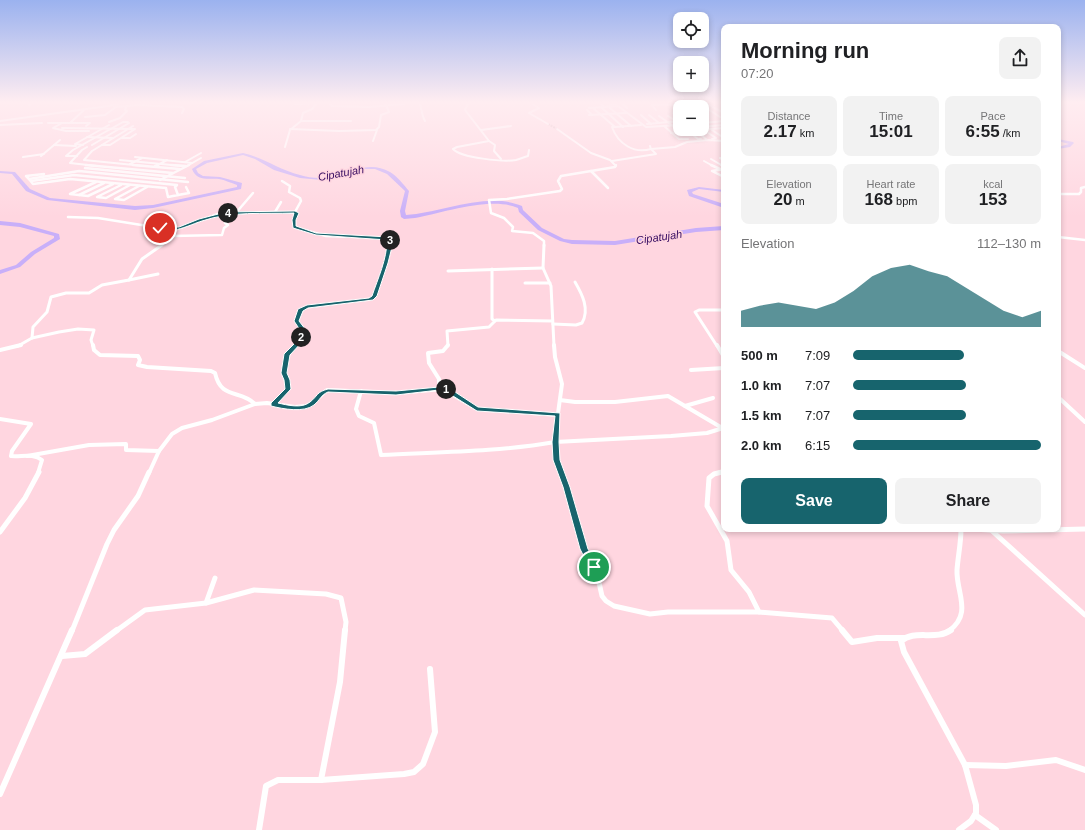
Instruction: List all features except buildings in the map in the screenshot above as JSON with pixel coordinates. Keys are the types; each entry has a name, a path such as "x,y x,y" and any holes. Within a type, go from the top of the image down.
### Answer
{"street":[{"path":"42,156 60,140"},
{"path":"84,140 75,144 87,147"},
{"path":"77,156 66,156 93,140"},
{"path":"92,146 101,140"},
{"path":"110,140 83,159 100,162 180,169"},
{"path":"119,140 110,145 87,147 70,163 173,172"},
{"path":"285,147 287,140"},
{"path":"574,140 590,152 612,161 656,154 651,150 650,146"},
{"path":"618,140 638,151 675,147 687,142 708,140 721,141"},
{"path":"501,159 494,151 495,145 489,141 456,147 453,149 460,154 470,157 501,159 518,160 528,156 529,150"},
{"path":"54,145 82,145"},
{"path":"184,162 201,153"},
{"path":"23,157 44,154"},
{"path":"135,158 192,163"},
{"path":"114,183 88,196 70,194 142,158"},
{"path":"140,186 115,199 124,200 201,158"},
{"path":"711,159 721,164"},
{"path":"120,160 186,166"},
{"path":"131,185 106,198 97,197 166,160"},
{"path":"612,161 616,167 560,176 558,181 562,189 558,191 507,199 491,198 489,200 489,209 491,213 500,214 511,224 513,227 512,231 530,231 537,233 544,244 542,257 543,268 550,283 553,306 555,357 562,384 555,442 557,460 579,533 588,558 598,578 602,596 606,601 618,608 650,614 668,612 759,612 832,618 852,642 877,638 904,638 916,635 942,635 951,630 958,623 962,609 962,599 957,571 960,553 961,532"},
{"path":"704,161 720,169"},
{"path":"29,179 79,171 100,162"},
{"path":"86,168 185,178"},
{"path":"720,169 712,171 721,176"},
{"path":"79,171 188,182"},
{"path":"591,171 608,188"},
{"path":"44,174 26,176 33,184 70,179 166,188 168,197 189,193 186,188"},
{"path":"31,182 74,175 177,185 175,186 178,195"},
{"path":"273,405 288,389 287,380 284,373 287,354 299,342 303,330 296,321 300,311 307,307 371,299 374,296 390,239 326,236 296,228 294,225 297,213 295,212 301,201 300,198 289,192 290,186 282,181"},
{"path":"79,195 105,182"},
{"path":"1061,194 1079,194 1081,192 1081,188 1085,187"},
{"path":"172,236 222,235 224,228 228,225 225,223 253,193"},
{"path":"275,212 281,202"},
{"path":"68,217 108,219 161,228 179,228 218,214 295,212"},
{"path":"129,280 143,257 158,248 179,228"},
{"path":"1061,237 1085,240"},
{"path":"448,271 543,268"},
{"path":"492,269 492,319 495,320"},
{"path":"32,338 33,327 47,312 52,296 66,293 88,293 100,286 158,274"},
{"path":"439,388 439,379 429,363 428,353 446,349 448,347 447,331 488,326 495,320 553,322 576,325 581,323 585,318 584,297 574,282"},
{"path":"525,283 550,283"},
{"path":"721,310 699,310 695,312 721,352"},
{"path":"0,350 20,346 32,338 74,330 94,330 95,331 91,340 94,350 100,355 138,356 140,360 138,365 147,367 211,371 215,373 217,383 222,389 228,393 251,400 255,404"},
{"path":"1061,353 1085,368"},
{"path":"691,370 721,368"},
{"path":"0,794 33,717 62,656 107,544 114,530 138,496 159,451 169,437 179,430 211,421 255,404 262,403 295,408 304,407 312,404 320,393 326,391 396,393 439,388 447,390 477,409 558,415"},
{"path":"361,391 356,409 359,416 374,423 381,455 478,450 555,442 671,436 721,429"},
{"path":"560,400 575,402 615,402 667,396 721,428"},
{"path":"685,406 713,398"},
{"path":"1061,400 1085,422"},
{"path":"0,419 30,424 31,426 14,448 11,455 14,457 27,456 72,446 100,443 126,444 126,450 131,452 159,451"},
{"path":"0,532 28,491 41,468 41,458 27,456"},
{"path":"721,472 714,474 709,478 707,506 721,530"},
{"path":"1061,529 1085,529"},
{"path":"722,532 727,540 731,570 749,592 759,612"},
{"path":"993,532 1085,615"},
{"path":"206,603 215,578"},
{"path":"62,656 85,654 144,611 173,606 206,603 255,590 326,594 341,598 346,622 340,682 321,780"},
{"path":"904,638 901,641 904,652 965,765 976,805 975,815 971,821 959,830"},
{"path":"259,830 266,786 278,780 321,780 404,774 414,772 423,764 435,732 430,669"},
{"path":"965,765 1006,766 1056,760 1085,770"},
{"path":"975,815 996,830"}],"waterway":[{"name":"Cipatujah","path":"1061,141 1072,143 1069,146 1061,147"},
{"name":"Cipatujah","path":"0,172 13,173 28,190 49,199 141,208 226,192 239,188 240,184 220,178 202,177 196,174 194,169 206,162 243,154 257,158 276,169 300,177 322,179 331,178 364,168 376,168 389,173 407,191 403,208 404,217 430,214 481,203 511,203 520,207 521,211 540,229 562,240 572,242 615,243 696,230 721,228"},
{"name":"Cipatujah","path":"721,191 699,188 689,191 691,195 721,205"},
{"name":"Cipatujah","path":"0,223 20,225 57,235 57,239 33,253 18,266 0,272"}],"route":[{"path":"160,228 179,228 218,214 226,213 295,212 297,213 294,220 294,227 316,234 326,236 389,238 389,247 385,261 386,263 374,296 371,299 307,307 300,311 297,315 296,321 303,330 299,342 287,354 284,373 287,380 288,389 273,405 295,408 307,406 312,404 320,393 328,390 396,393 439,388 447,390 473,407 481,410 558,415 555,452 584,549 594,567"}]}
